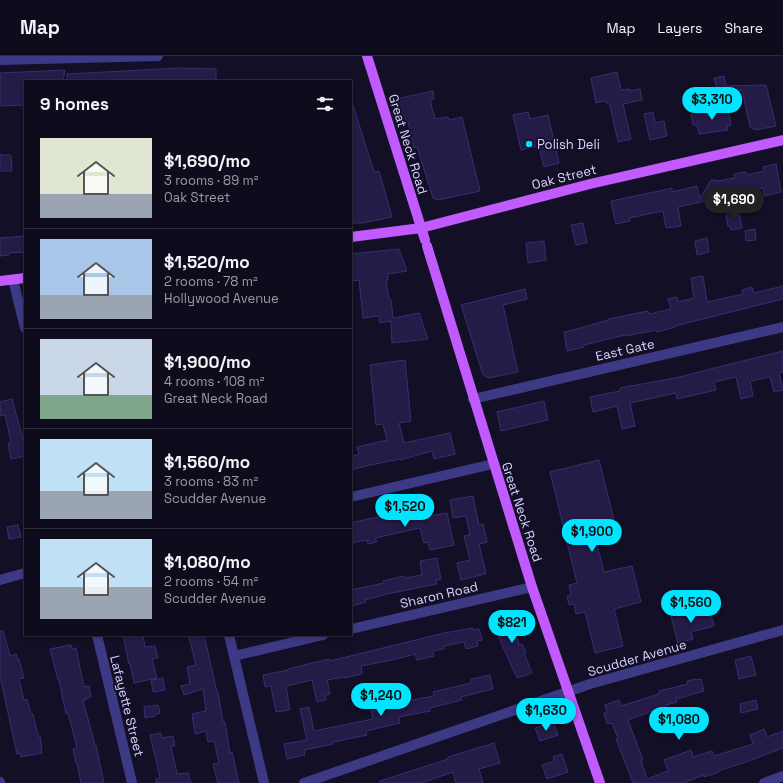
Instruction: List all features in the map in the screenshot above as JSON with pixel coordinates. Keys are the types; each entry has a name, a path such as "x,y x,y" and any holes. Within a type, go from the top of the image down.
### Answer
{"main road":[{"name":"Great Neck Road","path":"367,56 532,587 600,783"},
{"name":"Oak Street","path":"352,237 421,228 590,184 783,140"},
{"path":"0,281 24,278"}],"street":[{"path":"0,60 158,56"},
{"path":"13,280 24,324"},
{"name":"East Gate","path":"473,399 783,327"},
{"path":"352,497 494,464"},
{"path":"0,580 24,573"},
{"name":"Sharon Road","path":"352,629 532,587"},
{"name":"Scudder Avenue","path":"304,783 590,684 783,630"},
{"name":"Lafayette Street","path":"97,636 132,783"},
{"path":"229,636 264,783"},
{"path":"234,656 319,636"},
{"path":"764,783 783,776"}],"building":[{"path":"180,68 216,69 216,80 67,80 67,74"},
{"path":"65,70 63,80 24,80 24,105 0,106 0,73"},
{"path":"617,72 621,90 630,89 630,91 640,89 642,100 623,104 631,139 618,142 610,105 604,101 596,103 591,78"},
{"path":"724,76 726,86 766,85 776,126 756,130 750,127 742,90 719,97 714,78"},
{"path":"433,91 434,99 430,100 435,119 448,117 449,120 462,117 480,191 438,200 433,198 417,147 414,148 408,122 404,123 396,99"},
{"path":"352,106 374,172 379,171 392,217 363,223 352,223"},
{"path":"728,109 731,125 727,126 728,130 699,134 697,125 693,125 691,113 699,111 699,113 704,114"},
{"path":"528,112 530,119 548,115 559,163 544,167 538,146 521,150 513,115"},
{"path":"653,112 655,123 664,121 667,136 650,140 644,114"},
{"path":"0,155 11,155 12,171 0,171"},
{"path":"776,164 781,192 764,196 763,188 678,207 681,226 666,228 663,211 629,218 630,221 616,224 611,201 672,188 672,192 697,186 700,199 711,180 717,181 735,178 734,174 746,172 747,175 764,171 763,167"},
{"path":"739,212 742,228 731,230 730,226 728,227 726,215"},
{"path":"583,223 587,243 576,245 571,225"},
{"path":"755,229 756,240 746,241 745,231"},
{"path":"24,236 24,252 9,253 9,255 0,256 0,238"},
{"path":"707,238 709,252 697,255 695,241"},
{"path":"544,241 546,260 528,263 526,243"},
{"path":"399,249 407,271 388,274 388,280 386,280 389,300 391,300 393,318 419,313 428,339 392,343 391,321 380,323 379,316 363,318 359,280 352,281 352,254"},
{"path":"703,276 707,302 743,294 742,290 752,287 754,293 783,286 783,299 675,326 657,332 657,330 625,335 584,345 584,347 567,351 564,332 608,319 648,311 649,314 671,309 668,299 677,297 678,302 694,298 691,278"},
{"path":"525,289 527,299 503,305 518,372 489,378 483,375 461,305"},
{"path":"783,351 783,372 779,373 783,390 774,392 770,377 750,381 753,396 741,399 736,377 714,382 716,390 677,399 676,393 630,403 635,426 622,429 617,406 593,412 590,397 620,391 620,388 680,377"},
{"path":"405,360 411,421 399,423 404,443 450,433 455,454 434,459 432,451 400,460 352,470 352,457 359,454 357,447 387,440 383,424 376,425 370,365"},
{"path":"12,399 23,439 24,456 11,459 8,443 11,442 5,415 0,416 0,402"},
{"path":"544,401 548,420 501,431 497,412"},
{"path":"599,460 614,520 592,526 604,572 632,566 641,602 614,609 623,646 595,653 585,612 576,614 574,604 569,605 567,596 571,595 569,585 577,583 550,472"},
{"path":"473,496 479,525 483,524 487,542 479,544 486,574 461,580 457,563 470,560 464,536 470,535 466,516 453,518 450,500"},
{"path":"421,507 423,517 447,513 454,545 430,550 428,542 424,543 420,528 375,538 377,542 368,544 367,540 352,543 352,523"},
{"path":"18,525 21,537 9,539 7,527"},
{"path":"437,558 441,579 436,580 437,584 387,594 365,600 366,602 352,606 352,590 384,583 383,581 404,576 405,578 422,575 420,561"},
{"path":"710,610 714,626 691,632 693,639 678,643 671,616 689,612 689,615"},
{"path":"511,612 519,645 522,644 526,652 524,653 532,673 517,678 502,645 493,618 495,617 494,616"},
{"path":"473,628 473,630 479,629 482,640 477,641 478,646 466,649 464,642 444,646 444,649 433,651 434,656 417,660 415,654 361,666 362,674 327,680 330,694 325,695 326,700 317,702 312,680 286,686 290,710 276,712 271,686 265,687 263,675 330,659 330,661 444,633"},
{"path":"0,631 3,631 10,656 16,654 18,660 19,659 24,678 19,679 24,700 27,699 31,714 33,714 38,736 40,736 42,753 21,757 20,753 17,754 0,676"},
{"path":"123,636 143,636 145,647 155,646 158,658 152,659 157,678 134,683"},
{"path":"204,636 218,692 223,722 225,722 230,753 232,752 239,783 218,783 213,764 219,763 214,741 208,742 206,731 195,734 192,714 206,711 203,689 184,695 181,686 190,684 187,667 196,665 189,637"},
{"path":"71,645 72,649 76,648 84,687 89,686 91,697 86,698 87,700 83,700 96,745 104,783 81,783 76,763 73,749 77,748 68,713 66,714 59,680 50,649"},
{"path":"751,656 756,675 739,679 735,660"},
{"path":"490,675 493,689 461,697 462,700 430,708 430,711 399,717 400,723 366,731 367,735 304,750 305,755 287,759 284,744 307,740 300,709 309,707 314,731 373,719 371,711 401,706 401,702 434,696 433,692 471,683 471,679"},
{"path":"163,678 165,690 153,692 151,680"},
{"path":"701,679 704,691 676,699 677,702 666,705 669,717 655,721 652,711 628,720 643,760 641,761 647,779 668,771 664,760 691,750 693,757 712,751 714,756 753,744 750,735 764,729 767,737 783,731 783,748 718,771 719,772 704,777 704,775 683,783 633,783 616,739 618,739 612,723 607,724 604,713 607,713 605,705 619,700 621,706 659,694 659,691 688,684 687,681"},
{"path":"756,700 758,709 741,713 740,704"},
{"path":"158,705 160,713 156,714 155,716 145,718 144,707"},
{"path":"553,722 558,735 540,741 535,728"},
{"path":"161,733 162,738 173,736 175,746 171,746 177,774 188,773 192,783 156,783 156,779 160,778 150,735"},
{"path":"494,743 500,763 479,769 483,783 456,783 453,772 421,783 380,783 380,781 448,759 448,757"},
{"path":"562,754 568,772 547,779 542,765 554,761 553,757"}],"place":[{"name":"Polish Deli","path":"529,144"}]}
